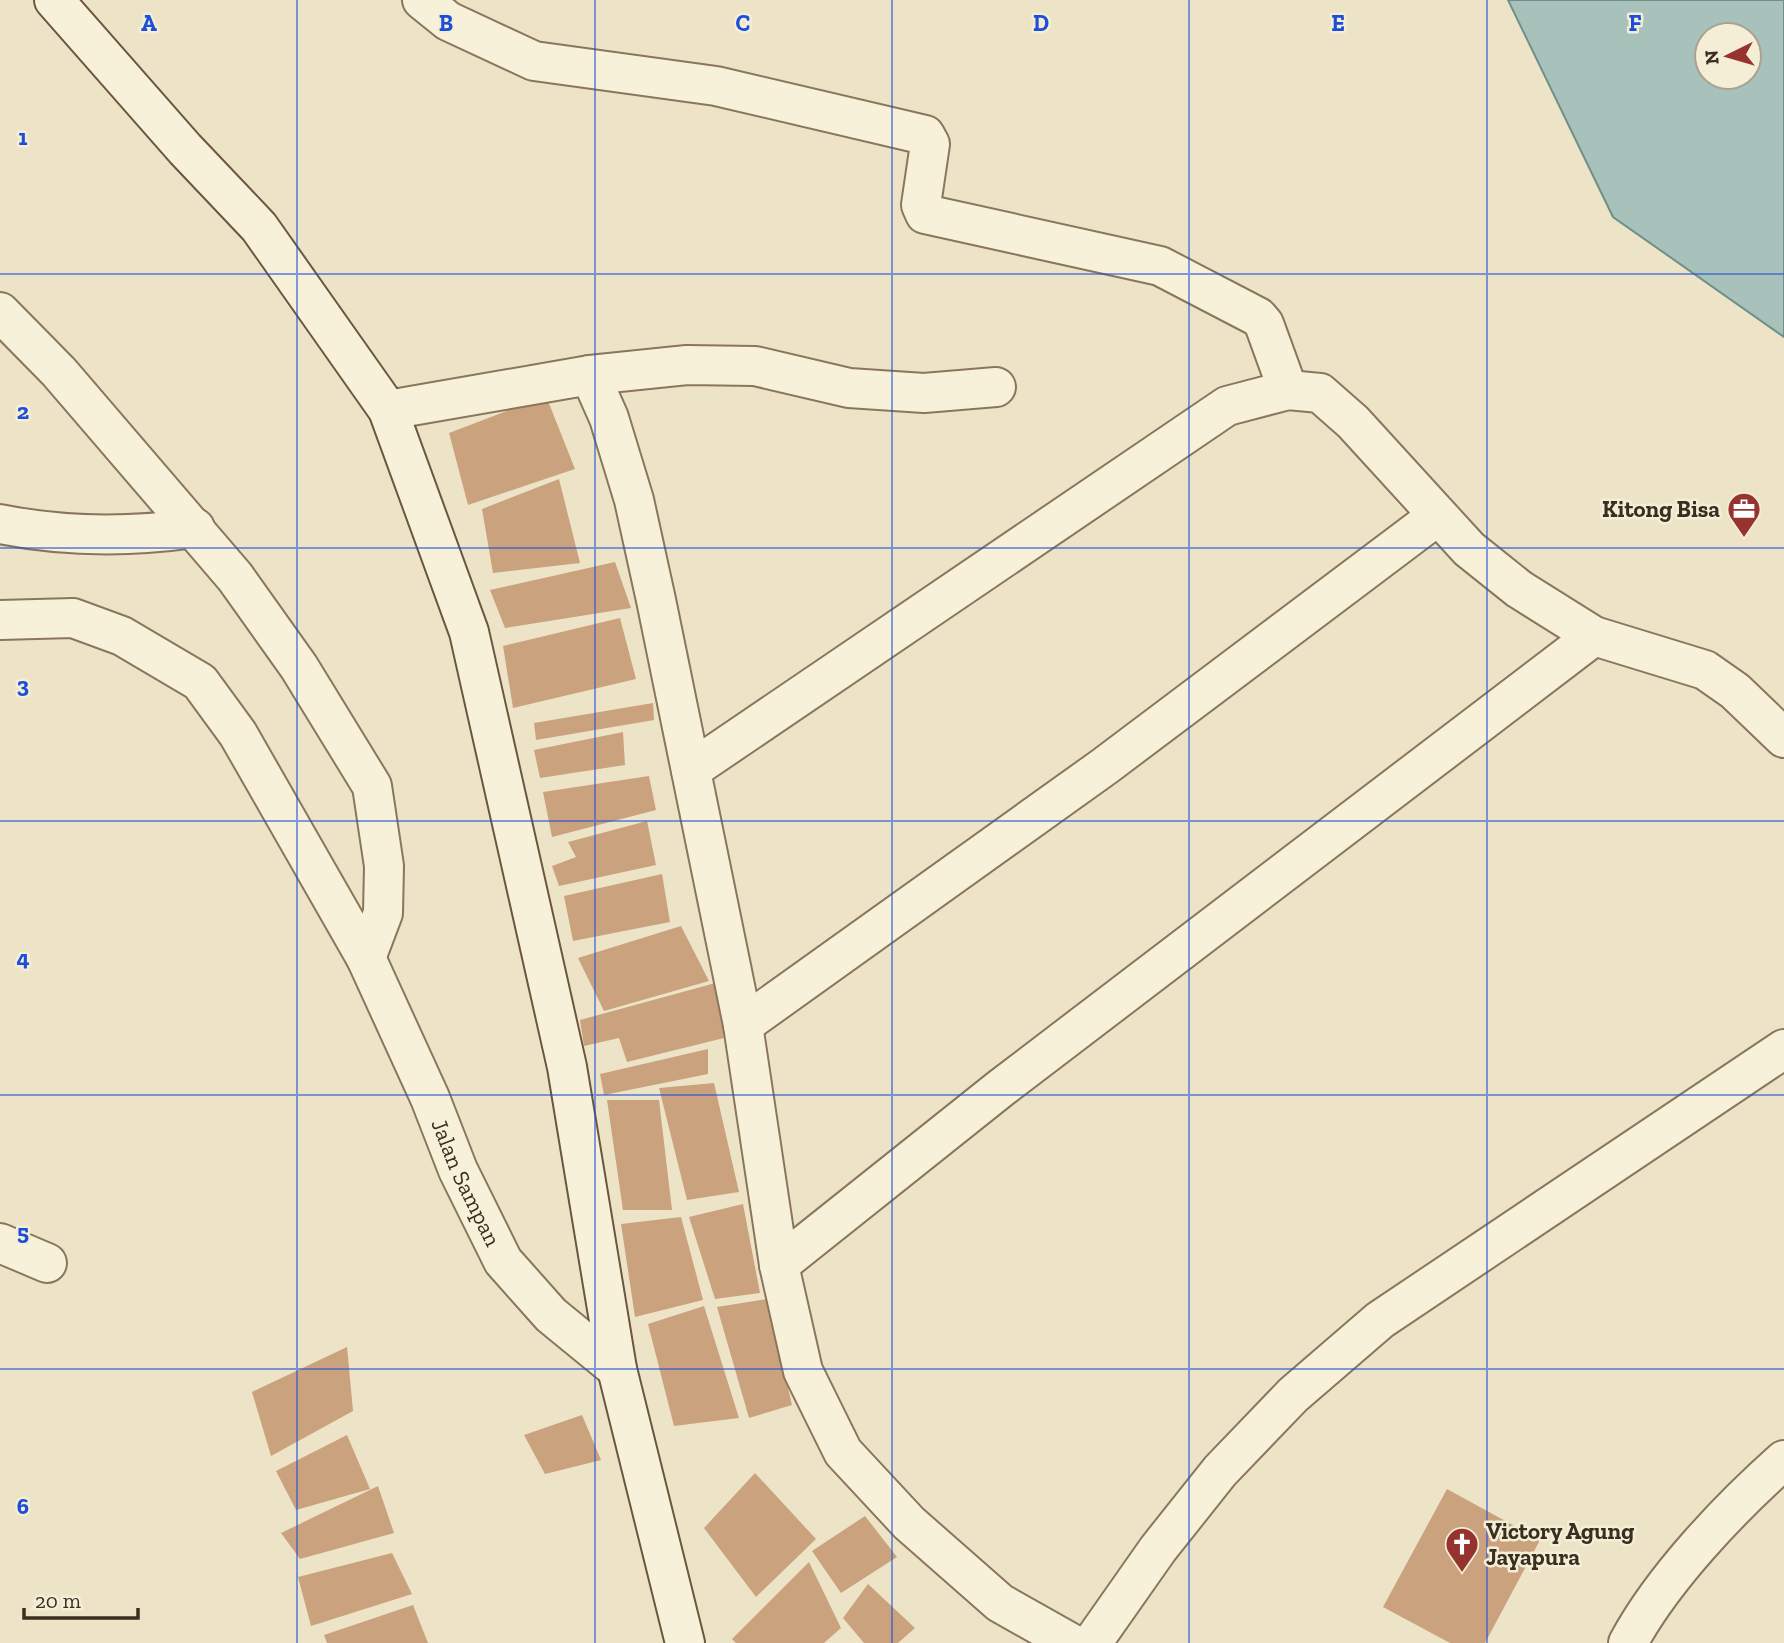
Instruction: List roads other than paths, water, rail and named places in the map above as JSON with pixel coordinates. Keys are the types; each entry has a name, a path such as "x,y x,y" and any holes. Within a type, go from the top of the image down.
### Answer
{"street":[{"path":"54,0 185,149 259,227 388,410 469,632 567,1067 617,1369 685,1643"},
{"path":"422,0 448,21 534,61 716,86 925,135 930,144 921,205 925,214 1172,272 1258,317 1264,324 1288,390"},
{"path":"0,312 59,372 195,528 299,667 372,786 384,866 383,913 366,958"},
{"path":"388,410 590,375 687,365 755,366 849,388 924,393 996,387"},
{"path":"590,375 608,418 634,500 743,1025 779,1265 803,1371 844,1452 909,1523 1000,1603 1071,1643"},
{"path":"691,770 1227,406 1288,390 1320,393 1353,422 1436,517 1469,549 1519,589 1594,636 1705,670 1735,691 1784,738"},
{"path":"743,1025 1105,766 1436,517"},
{"path":"0,524 80,534 148,535 195,528"},
{"name":"Jalan Sampan","path":"0,620 73,618 122,636 201,682 238,734 366,958 430,1098 458,1170 503,1261 551,1315 617,1369"},
{"path":"779,1265 1023,1072 1594,636"},
{"path":"1092,1643 1158,1549 1220,1471 1303,1387 1380,1320 1784,1049"},
{"path":"0,1242 47,1263"},
{"path":"1628,1643 1646,1610 1745,1495 1784,1460"}],"water":[{"path":"1508,0 1784,0 1784,337 1613,217"}],"place":[{"name":"Kitong Bisa","path":"1744,539"},
{"name":"Victory Agung Jayapura","path":"1462,1574"}]}
